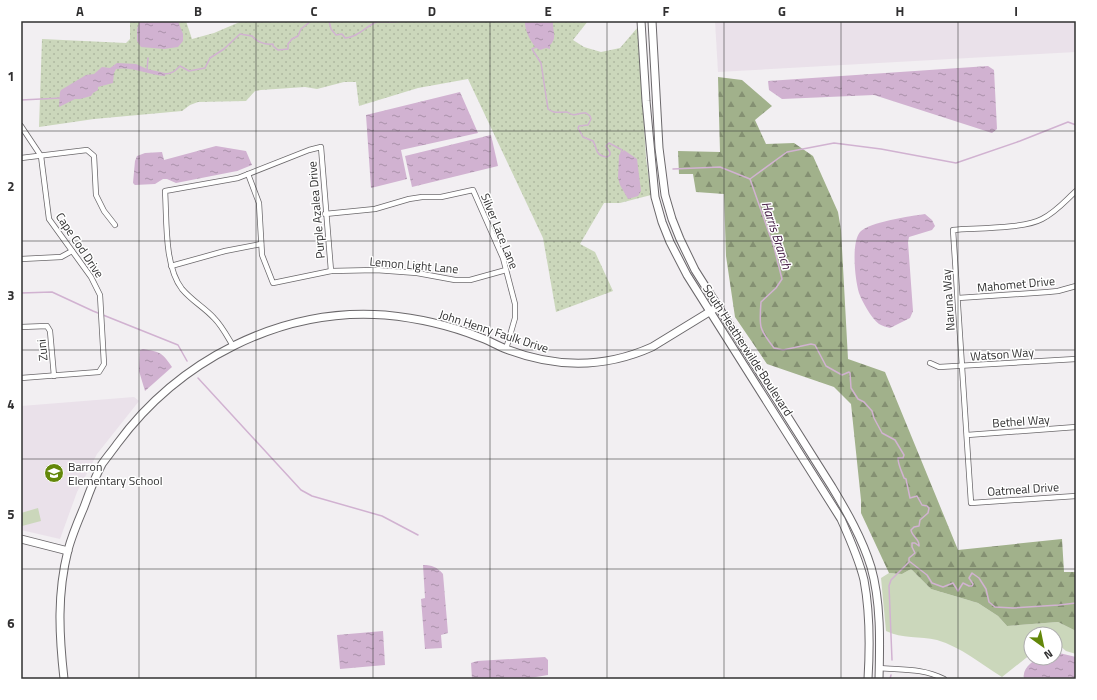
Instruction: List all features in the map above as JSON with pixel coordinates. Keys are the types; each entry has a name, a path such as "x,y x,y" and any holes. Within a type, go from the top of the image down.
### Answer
{"main road":[{"name":"South Heatherwilde Boulevard","path":"641,21 646,101 656,197 662,222 670,242 687,275 841,519 854,549 864,580 868,616 868,679"},
{"name":"South Heatherwilde Boulevard","path":"652,21 659,148 665,195 672,219 695,270 832,487 849,515 864,547 871,567 878,618 880,653 879,679"},
{"path":"646,101 657,101"},
{"name":"John Henry Faulk Drive","path":"64,679 60,638 60,594 68,551 89,494 102,465 127,431 154,402 177,381 205,361 261,333 294,323 350,315 378,315 432,322 479,337 506,349 543,360 568,364 590,364 618,360 652,347 719,306"},
{"path":"825,492 832,487"},
{"path":"21,539 68,551"}],"street":[{"name":"Cape Cod Drive","path":"21,126 41,156 49,219 91,277 100,295 103,320 104,364 99,372 21,378"},
{"name":"Purple Azalea Drive","path":"248,174 309,150 321,148 331,271"},
{"path":"21,158 87,150 90,152 94,156 96,195 104,211 115,225"},
{"path":"171,266 225,251 261,244 258,203 248,174 238,178 165,191 171,266 182,288 195,302 215,318 233,346"},
{"name":"Silver Lace Lane","path":"326,214 375,209 409,199 441,197 473,190 498,246 515,304 515,318 506,349"},
{"name":"Naruna Way","path":"971,503 953,230 1030,223 1049,215 1076,191"},
{"name":"Lemon Light Lane","path":"261,244 265,266 273,283 331,271 417,273 455,280 470,280 506,270"},
{"path":"21,259 61,257 72,251"},
{"name":"Mahomet Drive","path":"958,298 1048,292 1076,286"},
{"name":"Zuni","path":"21,327 47,326 50,331 54,376"},
{"name":"Watson Way","path":"930,363 939,368 1076,359"},
{"name":"Bethel Way","path":"967,435 1076,427"},
{"name":"Oatmeal Drive","path":"971,503 1076,496"},
{"path":"879,668 920,670 944,679"}],"shaded area":[{"path":"715,21 1076,21 1076,52 718,72"},
{"name":"Barron Elementary School","path":"134,397 139,401 97,454 77,492 60,539 21,530 21,406"}],"green space":[{"path":"130,21 186,21 192,39 214,33 242,21 588,21 573,40 584,47 601,52 620,48 638,27 646,158 651,195 620,203 604,203 580,244 595,252 613,291 556,312 543,238 468,79 418,88 359,106 356,82 344,82 317,89 305,87 255,91 246,101 198,102 190,105 182,111 94,119 39,127 42,39 126,43 130,39"},
{"path":"718,77 742,80 772,106 755,120 766,144 794,143 813,156 838,212 841,230 848,359 885,372 958,550 1062,539 1064,572 1076,572 1076,631 1058,622 1007,626 998,616 978,603 931,589 911,569 902,574 889,573 861,513 851,404 834,387 767,364 735,317 726,256 724,194 696,192 693,174 679,174 678,151 720,152"},
{"path":"38,508 41,521 22,526 21,513"},
{"path":"911,569 931,589 978,603 998,616 1007,626 1058,622 1076,631 1076,654 1063,648 1063,626 1023,626 1023,660 1002,677 963,651 946,643 931,639 892,634 886,631 881,578 889,573 902,574"}],"water":[{"path":"140,21 178,21 183,34 183,41 178,47 164,49 141,47 137,41 137,29"},
{"path":"525,21 553,21 554,40 550,45 550,49 546,48 540,50 531,42 527,33"},
{"path":"117,63 136,64 147,69 165,73 165,76 122,68 116,69 113,83 98,87 98,90 91,96 75,99 59,107 61,90 86,75 94,74 102,67 110,68"},
{"path":"988,66 994,70 997,129 992,133 874,95 782,99 769,90 768,81"},
{"path":"460,92 478,133 401,150 407,179 371,188 366,115"},
{"path":"491,135 498,166 412,187 405,156"},
{"path":"216,146 246,151 252,165 237,171 176,183 163,179 155,184 135,185 133,183 135,161 137,156 145,153 162,152 164,160"},
{"path":"624,150 637,159 641,191 638,196 628,199 620,185 618,178 619,155"},
{"path":"925,214 932,220 935,226 932,230 909,237 908,242 913,311 910,318 890,328 879,324 876,321 870,314 859,293 856,280 855,262 855,244 857,237 865,228 872,225"},
{"path":"143,349 160,354 166,358 172,367 145,391 139,371 140,350"},
{"path":"423,565 434,567 443,574 448,633 441,635 442,648 425,649 421,599 425,598"},
{"path":"383,631 385,665 340,669 337,635"},
{"path":"1063,654 1076,657 1076,679 1024,679 1024,672 1028,666 1063,666"},
{"path":"545,657 548,660 548,675 524,679 472,679 471,663 477,661"}],"waterway":[{"name":"Harris Branch","path":"164,74 173,72 180,66 189,71 205,68 210,58 224,49 240,34 252,36 261,43 273,44 273,46 278,50 288,49 288,44 292,39 298,36 301,29 311,21"},
{"name":"Harris Branch","path":"329,21 331,29 336,35 342,34 345,38 354,36 377,22 400,21"},
{"name":"Harris Branch","path":"536,45 536,47 532,49 541,63 548,109 555,112 567,112 572,115 586,113 591,119 588,125 579,126 578,128 583,137 593,141 600,155 607,157 610,155 610,152 606,146 609,143 622,150 621,155"},
{"path":"147,70 148,58"},
{"name":"Harris Branch","path":"21,100 61,98"},
{"path":"750,179 787,152 834,143 881,149 956,163 1020,141 1068,122 1076,125"},
{"name":"Harris Branch","path":"673,169 720,167 750,179"},
{"name":"Harris Branch","path":"750,179 774,247 782,279 776,288 761,302 760,323 763,332 774,348 783,350 811,344 815,345 826,366 842,375 849,372 851,388 858,399 864,402 872,411 882,433 895,440 904,455 903,458 898,458 898,461 904,478 906,479 910,498 917,496 922,505 929,508 928,513 920,520 919,526 914,527 911,530 919,546 912,543 915,553 909,558 909,561 927,575 932,583 943,587 953,583 958,591 963,583 972,586 973,584 969,578 972,573 979,578 986,589 989,602 995,607 1013,608 1076,603"},
{"path":"21,293 52,292 93,311 178,345 187,361"},
{"path":"198,378 301,490 312,496 382,516 418,535"},
{"path":"892,660 889,586 891,580 909,562"},
{"path":"890,679 891,675"}],"place":[{"name":"Barron Elementary School","path":"54,473"}]}
